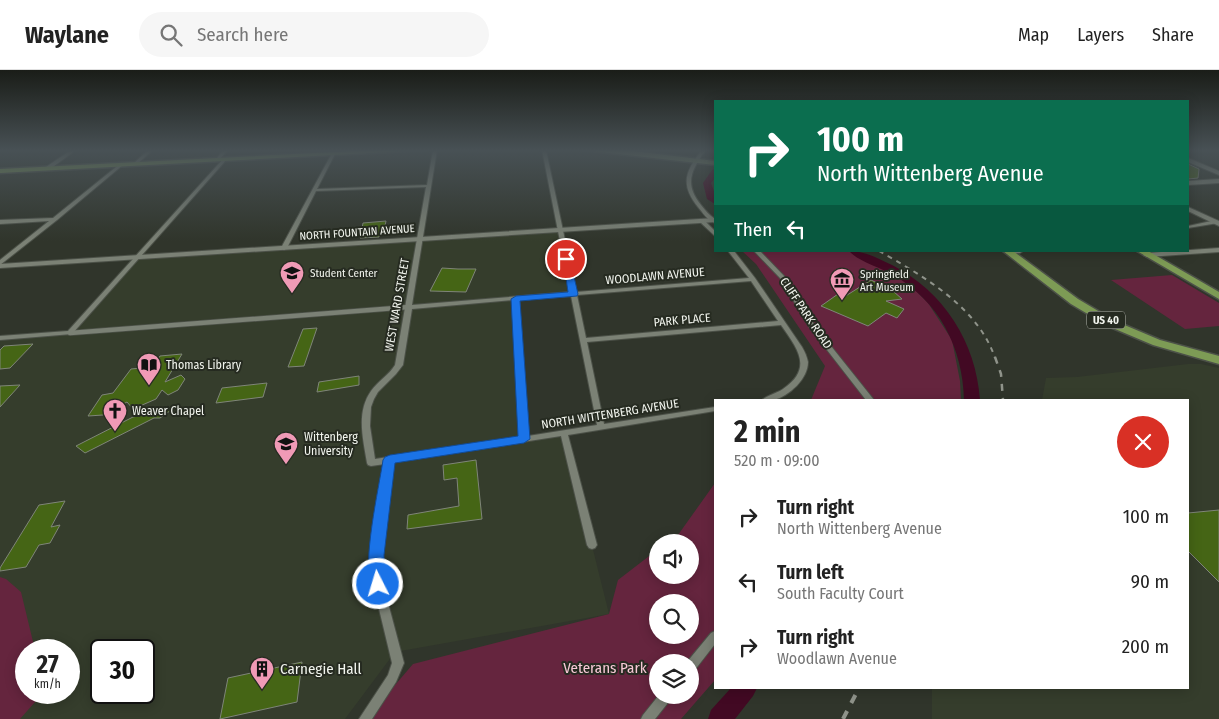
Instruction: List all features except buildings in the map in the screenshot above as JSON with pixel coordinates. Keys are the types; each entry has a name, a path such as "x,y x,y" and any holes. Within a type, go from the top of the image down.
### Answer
{"main road":[{"name":"US 40","path":"1008,252 1096,315 1129,332 1159,343 1219,360"},
{"path":"1144,253 1219,296"}],"street":[{"path":"0,265 102,180"},
{"path":"70,333 204,180"},
{"path":"284,248 320,180"},
{"name":"WEST WARD STREET","path":"390,460 371,463 366,412 371,397 396,371 399,365 430,180"},
{"path":"550,180 601,427"},
{"path":"689,180 688,188 693,199 714,220"},
{"path":"1189,183 1219,181"},
{"path":"314,190 429,186"},
{"path":"1189,210 1218,223"},
{"path":"0,222 55,219"},
{"name":"NORTH FOUNTAIN AVENUE","path":"0,265 714,220"},
{"path":"702,221 714,233"},
{"path":"1189,226 1218,223"},
{"path":"1189,251 1219,250"},
{"path":"732,252 747,270 799,347 804,363 802,374 790,387 778,396 769,399"},
{"name":"CLIFF PARK ROAD","path":"758,252 782,277 816,333 869,399"},
{"path":"1144,253 1169,252"},
{"name":"WOODLAWN AVENUE","path":"409,307 753,279"},
{"path":"516,299 524,439"},
{"path":"0,338 409,307"},
{"name":"PARK PLACE","path":"583,340 783,323"},
{"name":"NORTH WITTENBERG AVENUE","path":"390,460 714,409"},
{"path":"564,433 592,545"},
{"path":"366,719 392,678 398,663 378,584 375,564 390,460"},
{"path":"699,656 714,637"},
{"path":"648,719 660,704"}],"shaded area":[{"name":"Wittenberg University","path":"560,230 574,294 516,299 524,439 564,433 609,614 395,652 345,719 0,719 0,338 70,333 137,257"},
{"path":"1188,364 1201,364 1219,368 1219,719 932,719 932,689 1189,689 1189,399 1042,399 1046,378 1077,377"}],"green space":[{"path":"743,252 851,252 892,273 910,285 928,303 952,340 960,381 961,399 811,399 825,366 756,264"},
{"path":"1172,275 1219,303 1219,326 1185,329 1111,280"},
{"name":"Veterans Park","path":"714,484 714,681 699,698 699,654 649,654 649,704 694,704 681,719 366,719 413,664 609,614 618,580 649,556 649,584 699,584 699,534 679,534"},
{"path":"0,577 6,579 21,592 32,639 15,639 15,704 33,704 20,719 0,719"}],"waterway":[{"path":"709,180 707,183 714,200"},
{"path":"856,252 905,277 925,293 937,306 948,320 963,350 968,366 972,399"},
{"path":"720,719 744,689"}],"railway":[{"path":"881,252 931,282 962,308 976,323 987,340 995,358"},
{"path":"995,357 1001,374 1003,399"},
{"path":"843,719 858,689"}],"place":[{"name":"Student Center","path":"292,294"},
{"name":"Springfield Art Museum","path":"842,301"},
{"name":"Thomas Library","path":"149,386"},
{"name":"Weaver Chapel","path":"115,432"},
{"name":"Wittenberg University","path":"286,465"},
{"name":"Carnegie Hall","path":"262,690"}],"route":[{"path":"378,584 375,564 390,460 524,439 516,299 574,294 566,259"}]}
